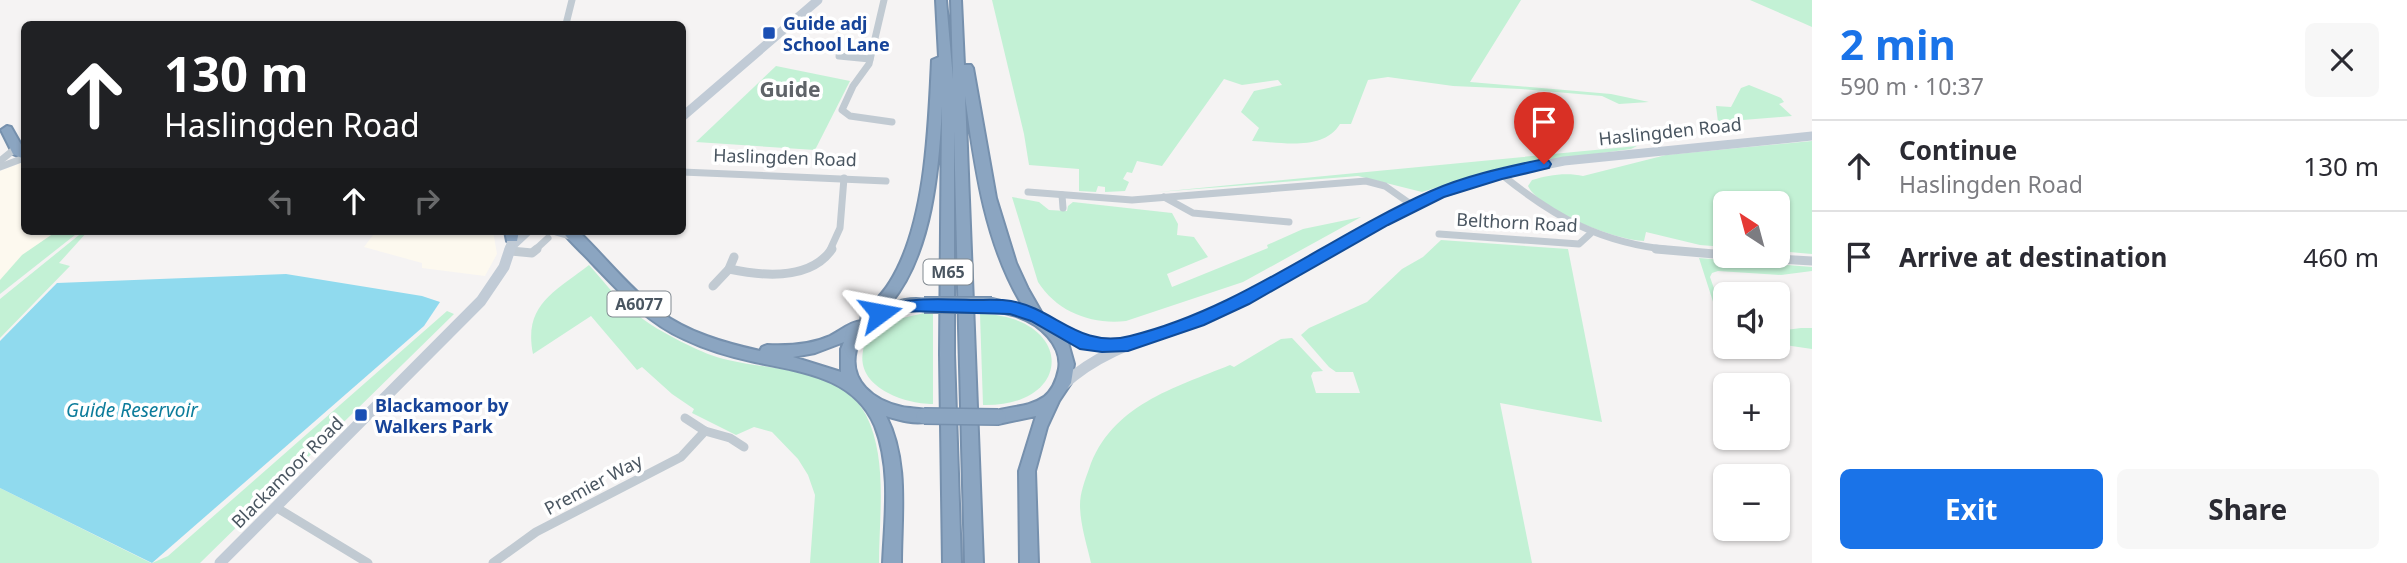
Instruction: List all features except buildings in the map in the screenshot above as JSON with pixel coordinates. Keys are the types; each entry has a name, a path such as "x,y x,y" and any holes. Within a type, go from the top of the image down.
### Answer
{"highway":[{"path":"892,563 892,454 881,421 848,374 846,357 851,341 863,323 897,284 917,231 929,170 936,106 940,0"},
{"name":"M65","path":"940,0 948,96 947,354 952,563"},
{"path":"957,5 983,167 1014,279 1066,355 1066,376 1039,427 1027,471 1029,563"},
{"name":"M65","path":"957,5 974,563"},
{"path":"4,128 21,146"},
{"name":"A6077","path":"579,235 629,286 655,308 700,333 763,350 789,352 822,346 894,307 925,304 992,305 1019,309 1043,321"},
{"name":"A6077","path":"579,235 621,286 649,313 669,326 728,349 818,368 837,376 888,412 924,416 998,417 1028,413 1058,391"}],"main road":[{"path":"686,114 818,0"},
{"name":"Haslingden Road","path":"1058,391 1091,361 1128,344 1187,325 1244,300 1412,205 1501,174 1605,156 1812,136"},
{"name":"Blackamoor Road","path":"220,563 481,301 495,283 516,238"},
{"name":"Haslingden Road","path":"1043,321 1087,344 1128,344"}],"street":[{"path":"567,21 572,0"},
{"path":"884,0 870,59 842,108 848,115 892,122"},
{"path":"839,56 870,59"},
{"path":"866,130 869,119"},
{"path":"0,161 21,148"},
{"path":"0,167 21,148"},
{"name":"Haslingden Road","path":"686,172 886,181"},
{"name":"Belthorn Road","path":"1501,174 1535,203 1590,234 1647,249 1713,255"},
{"path":"729,269 749,273 796,273 823,260 837,241 844,178"},
{"path":"1028,192 1103,200 1366,181 1385,186 1412,205"},
{"path":"1062,195 1063,208"},
{"path":"1164,197 1192,212 1289,222"},
{"name":"Belthorn Road","path":"1439,234 1579,244 1585,242 1590,234"},
{"path":"524,260 551,235"},
{"path":"516,238 532,253"},
{"path":"713,286 729,269 734,257"},
{"name":"Belthorn Road","path":"1790,260 1812,261"},
{"path":"685,418 705,431 730,438 744,447"},
{"name":"Premier Way","path":"493,563 536,532 681,457 705,431"},
{"path":"277,508 368,563"}],"shaded area":[{"path":"21,163 21,235 71,235 0,292 0,171"},
{"path":"373,235 494,235 497,254 485,276 422,268 422,263 364,247"}],"green space":[{"path":"992,0 1521,0 1470,82 1611,94 1649,102 1619,104 1602,96 1453,86 1388,77 1368,80 1351,124 1340,124 1323,139 1288,143 1252,141 1259,128 1241,112 1254,91 1282,85 1278,80 1242,85 1224,79 1162,166 1137,161 1132,173 1127,172 1123,179 1129,182 1125,191 1105,192 1105,187 1098,186 1096,192 1079,191 1079,169 1029,165"},
{"path":"1750,0 1812,0 1812,27 1803,23"},
{"path":"776,66 850,81 815,150 696,142"},
{"path":"1749,85 1781,98 1784,102 1779,104 1792,116 1718,122 1716,106 1731,107 1741,88"},
{"path":"1812,141 1812,254 1790,252 1790,191 1713,191 1713,246 1646,232 1644,241 1616,236 1563,215 1536,196 1528,186 1532,180 1544,177 1564,174 1583,176 1666,155"},
{"path":"1637,146 1507,166 1422,192 1358,176 1158,192"},
{"path":"1012,197 1039,202 1049,210 1067,211 1073,202 1172,213 1178,224 1177,235 1194,237 1208,257 1167,274 1172,287 1268,248 1267,245 1303,229 1361,217 1243,282 1126,321 1113,322 1076,314 1065,309 1046,292 1038,282"},
{"path":"51,235 75,235 0,294 0,280 22,255"},
{"path":"79,235 84,235 59,263 70,266 0,338 0,299"},
{"path":"1441,240 1568,249 1602,422 1500,403 1532,563 1091,563 1081,520 1082,491 1099,447 1112,429 1129,414 1167,391 1230,365 1234,367 1281,339 1292,338 1323,371 1313,372 1311,376 1316,393 1360,393 1353,372 1336,372 1301,335 1309,328 1367,302 1402,269 1423,257"},
{"path":"1699,258 1713,259 1713,268 1812,267 1812,271 1781,275 1718,271 1712,273 1710,277 1713,302"},
{"path":"589,265 618,298 657,328 680,341 723,359 823,379 855,399 873,432 880,469 879,563 810,563 815,495 808,475 798,459 772,432 754,427 736,435 692,413 694,409 672,394 642,367 637,370 591,316 533,354 531,337 537,311 554,292"},
{"path":"447,311 454,314 200,563 152,563 168,556"},
{"path":"933,313 933,404 909,401 885,391 874,384 863,364 864,344 874,330 894,320"},
{"path":"980,314 1011,318 1033,329 1047,344 1052,361 1048,377 1035,392 1013,402 983,405"},
{"path":"1812,328 1812,349 1790,346 1790,329"},
{"path":"0,488 151,563 0,563"}],"water":[{"name":"Guide Reservoir","path":"286,274 422,296 440,302 424,326 152,563 0,488 0,341 57,283"}],"place":[{"name":"Guide adj School Lane","path":"769,33"},
{"name":"Blackamoor by Walkers Park","path":"361,415"}],"district":[{"name":"Guide","path":"790,89"}],"route":[{"path":"880,313 908,305 1011,307 1028,312 1080,342 1110,346 1128,344 1199,320 1244,300 1412,205 1467,184 1544,164"}]}
